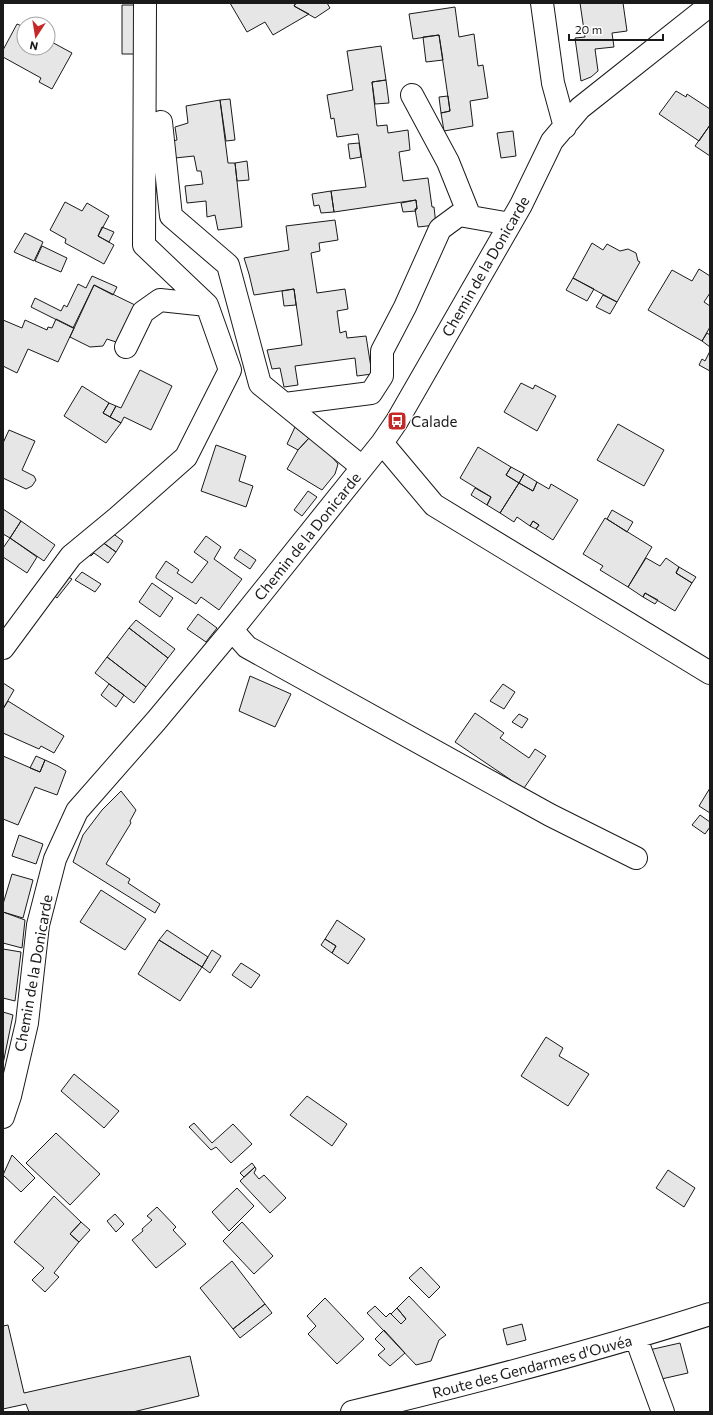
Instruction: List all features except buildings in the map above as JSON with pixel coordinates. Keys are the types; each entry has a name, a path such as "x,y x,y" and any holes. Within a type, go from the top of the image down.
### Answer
{"street":[{"path":"3,648 71,556 117,518 186,457 230,370 207,305 144,245 145,3"},
{"path":"542,3 553,83 565,127"},
{"name":"Chemin de la Donicarde","path":"3,1117 10,1096 27,1023 38,925 55,859 77,811 156,721 232,630 382,443 397,420 521,205 552,141 580,108 710,5"},
{"path":"412,95 448,162 470,217"},
{"path":"161,122 171,216 228,265 260,384 362,468"},
{"path":"285,404 371,393 382,376 382,351 405,307 440,229 459,215 510,224"},
{"path":"126,347 143,312 160,300 207,305"},
{"path":"382,443 434,505 710,673"},
{"path":"232,630 247,647 550,815 636,858"},
{"name":"Route des Gendarmes d'Ouvéa","path":"352,1412 636,1338 710,1314"},
{"path":"636,1338 663,1412"}],"place":[{"name":"Calade","path":"397,421"}]}
